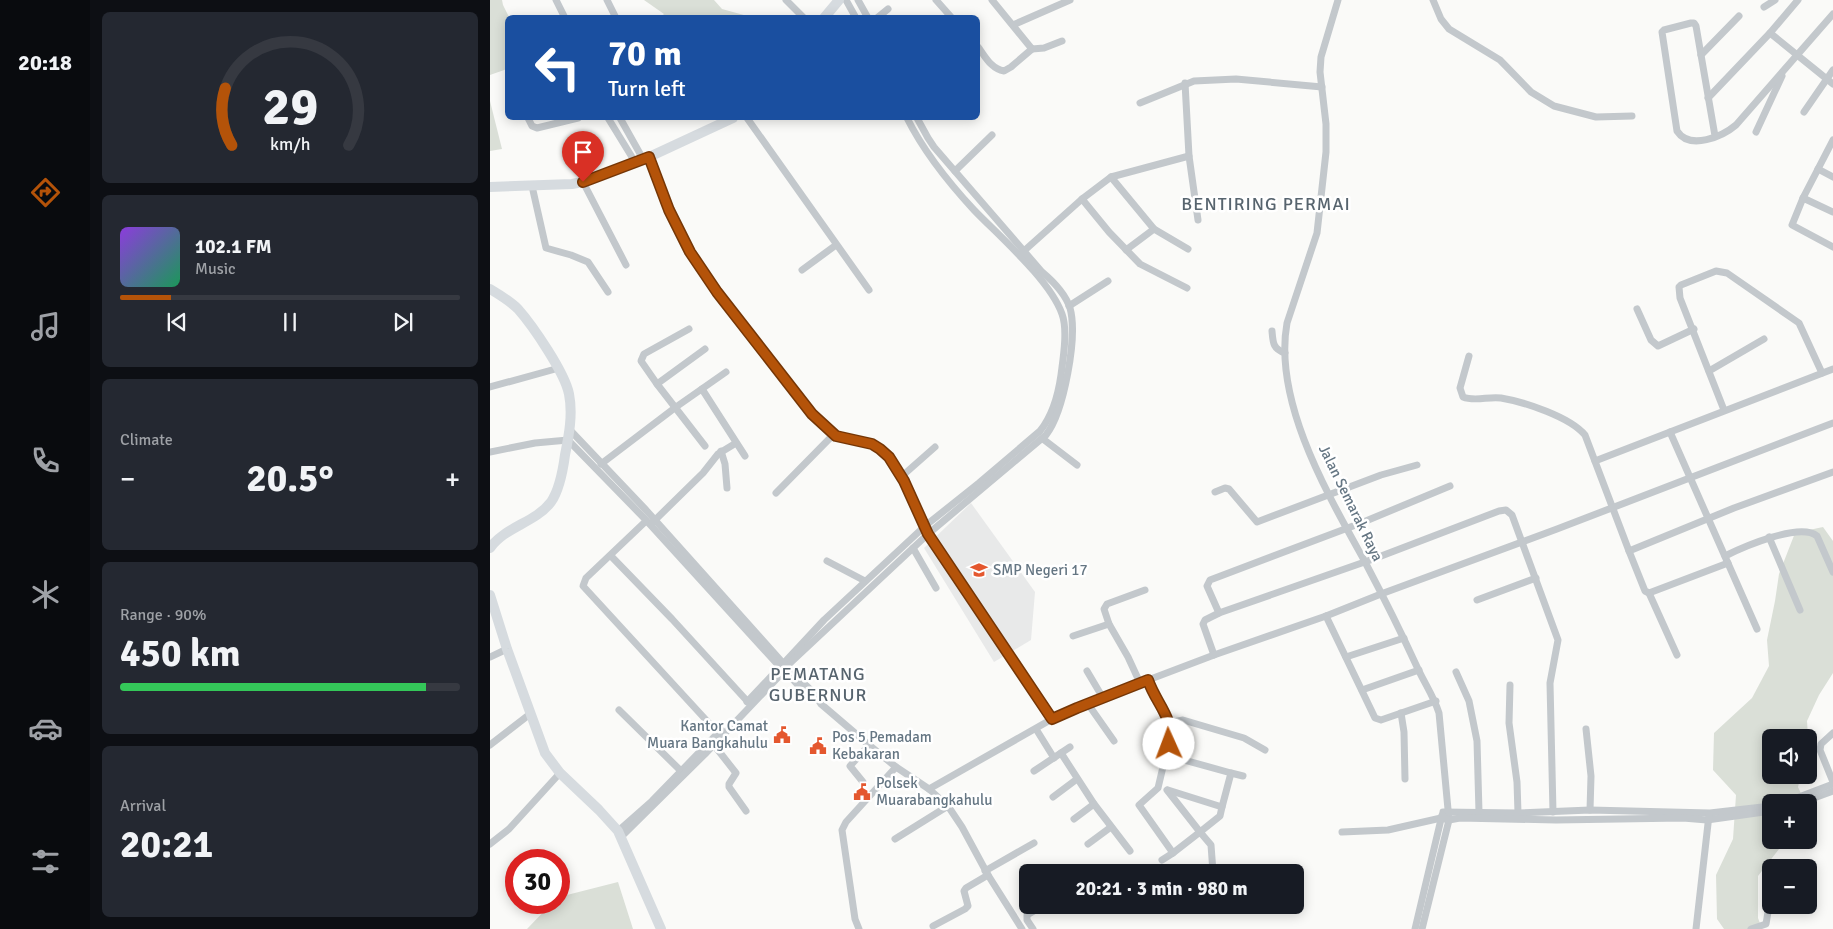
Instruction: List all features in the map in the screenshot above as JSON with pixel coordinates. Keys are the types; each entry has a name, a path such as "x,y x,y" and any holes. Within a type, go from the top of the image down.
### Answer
{"highway":[{"path":"826,15 839,0"},
{"path":"490,187 583,182 642,160 729,120"},
{"path":"490,289 518,309 559,368 569,394 569,435 559,483 551,502 536,515 504,534 490,548"},
{"path":"490,595 507,649 545,753 560,773 599,810 620,834 661,929"}],"street":[{"path":"556,0 564,15"},
{"path":"607,0 614,15"},
{"path":"786,0 801,15"},
{"path":"846,0 854,15"},
{"path":"858,0 866,15"},
{"path":"936,0 949,15"},
{"path":"992,0 1032,48"},
{"path":"1013,25 1070,0"},
{"name":"Jalan Semarak Raya","path":"1338,0 1321,57 1326,152 1317,233 1287,323 1286,372 1296,417 1329,496 1436,702 1440,720 1446,803 1445,815 1425,902 1422,929"},
{"path":"1433,0 1441,19 1449,30 1500,60 1530,92 1554,106 1596,117 1632,116"},
{"path":"1764,7 1775,0"},
{"path":"1708,98 1770,33 1798,0"},
{"path":"881,15 888,9"},
{"path":"1715,136 1696,26 1694,23 1662,32 1678,134 1695,142 1715,136 1725,132 1736,124 1833,14"},
{"path":"1701,55 1739,16"},
{"path":"1770,33 1833,84"},
{"path":"980,50 992,65 1004,71 1032,48 1044,48 1062,41"},
{"path":"1756,132 1787,66"},
{"path":"1804,112 1826,77 1833,70"},
{"path":"1140,103 1185,83 1194,81 1236,78 1322,87"},
{"path":"1185,83 1189,156 1198,220"},
{"path":"529,120 532,126 537,128 570,120"},
{"path":"610,120 642,160"},
{"path":"621,120 690,252 717,292 812,414 841,438 872,444 889,457 901,476 928,534 1052,719"},
{"path":"748,120 869,290"},
{"path":"620,834 714,745 806,638 925,526 1016,452 1047,423 1053,412 1063,359 1064,324 1058,305 1042,282 973,208 925,151 908,120"},
{"path":"620,834 783,667 928,534 1043,438 1054,424 1062,400 1069,360 1072,321 1069,306 1058,286 1042,272 955,171 928,138 918,120"},
{"path":"955,171 992,135"},
{"path":"1833,140 1803,198 1792,225 1833,247"},
{"path":"1024,250 1082,199 1111,177 1189,156"},
{"path":"1818,169 1833,176"},
{"path":"1111,177 1154,229 1188,249"},
{"path":"583,182 626,265"},
{"path":"532,186 546,248 571,254 588,262 608,292"},
{"path":"1803,198 1833,212"},
{"path":"1082,199 1140,264 1187,288"},
{"path":"973,208 981,201"},
{"path":"1126,250 1154,229"},
{"path":"802,270 836,245"},
{"path":"1724,410 1694,329 1680,298 1679,287 1716,271 1726,273 1799,323 1822,373"},
{"path":"1069,306 1108,281"},
{"path":"1637,309 1651,340 1658,346 1694,329"},
{"path":"1064,324 1072,321"},
{"path":"689,329 644,354 641,361 705,446"},
{"path":"1272,331 1274,346 1285,353"},
{"path":"1709,370 1764,339"},
{"path":"657,384 705,349"},
{"path":"1469,356 1460,388 1463,397 1470,399 1502,398 1536,408 1570,423 1585,436 1611,509 1645,591 1649,593 1677,655"},
{"path":"490,387 559,368"},
{"path":"1595,461 1833,368"},
{"path":"601,464 726,372"},
{"path":"702,390 744,456"},
{"path":"929,789 1052,719 1088,704 1214,655 1326,616 1611,509 1833,423"},
{"path":"1670,432 1757,629"},
{"path":"776,493 834,434"},
{"path":"490,452 535,444 569,435"},
{"path":"569,435 601,464 650,522"},
{"path":"569,435 783,667 814,693 817,700 869,745 896,767 929,789 948,806 986,873 1022,929"},
{"path":"1043,438 1077,465"},
{"path":"718,733 583,586 586,578 703,473 721,451 736,443"},
{"path":"901,476 935,446"},
{"path":"721,451 725,464 726,488"},
{"path":"1215,492 1225,488 1229,489 1257,522 1381,475 1417,465"},
{"path":"1629,552 1734,508 1833,472"},
{"path":"1219,613 1207,586 1210,580 1450,486"},
{"path":"1214,655 1203,622 1219,613 1506,510 1512,515 1558,640 1550,683 1553,812"},
{"path":"1724,556 1769,537 1806,531 1815,534 1833,572"},
{"path":"1769,537 1800,610"},
{"path":"913,548 936,588"},
{"path":"611,556 748,702"},
{"path":"827,561 865,581"},
{"path":"1649,593 1728,563"},
{"path":"1476,600 1536,578"},
{"path":"1145,590 1105,604 1105,613 1109,624 1128,657 1151,690 1169,723 1171,733 1158,788 1139,805 1173,852"},
{"path":"1326,616 1375,718 1381,720 1436,702"},
{"path":"1073,636 1109,624"},
{"path":"1346,657 1404,638"},
{"path":"490,657 507,649"},
{"path":"1362,690 1419,670"},
{"path":"1087,672 1103,698"},
{"path":"1456,672 1469,700 1477,741 1480,794 1479,812"},
{"path":"1510,685 1509,723 1517,782 1518,813"},
{"path":"1088,704 1114,742"},
{"path":"619,710 681,772"},
{"path":"1401,713 1404,732 1405,779"},
{"path":"490,745 530,714"},
{"path":"1169,723 1183,720 1244,738 1265,750"},
{"path":"1036,729 1077,779 1130,851"},
{"path":"1586,729 1591,776 1590,810"},
{"path":"1806,794 1833,783 1820,750 1821,744 1833,733"},
{"path":"714,745 736,773 729,787 746,811"},
{"path":"863,782 850,766 869,745"},
{"path":"1034,771 1070,747"},
{"path":"1166,755 1243,776"},
{"path":"859,929 855,919 842,830 846,822 896,767"},
{"path":"490,844 508,829 560,773"},
{"path":"1162,860 1220,816 1231,773"},
{"path":"1053,797 1077,779"},
{"path":"1158,788 1222,807"},
{"path":"1167,790 1211,845 1212,864"},
{"path":"1817,797 1833,791"},
{"path":"1074,819 1094,804"},
{"path":"895,839 948,806"},
{"path":"1342,832 1388,830 1445,815 1479,812 1518,813 1590,810 1709,816 1762,807"},
{"path":"1445,815 1460,818 1556,820 1683,818 1762,812"},
{"path":"1696,929 1709,816"},
{"path":"1088,844 1111,827"},
{"path":"934,926 968,906 964,891 966,888 1034,843"},
{"name":"Jalan Semarak Raya","path":"1415,929 1425,902"},
{"path":"1029,914 1027,920 1033,929"},
{"path":"1751,929 1766,924 1768,914"}],"shaded area":[{"path":"490,0 502,0 508,15 505,15 505,70 490,75"},
{"path":"644,0 714,0 722,9 744,15 663,15"},
{"path":"490,101 502,149 490,151"},
{"name":"SMP Negeri 17","path":"971,503 1035,592 1031,640 994,662 924,548"},
{"path":"1823,527 1833,541 1833,673 1819,695 1807,721 1808,729 1762,729 1762,784 1799,784 1801,794 1762,794 1762,849 1779,849 1771,859 1762,859 1762,871 1758,876 1758,918 1762,929 1724,929 1717,919 1716,875 1733,839 1736,795 1713,770 1714,733 1752,698 1769,666 1767,640 1779,574 1795,533"},
{"path":"618,882 633,929 527,929 541,914 570,914 570,894"}],"place":[{"name":"SMP Negeri 17","path":"979,570"},
{"name":"Kantor Camat Muara Bangkahulu","path":"782,735"},
{"name":"Pos 5 Pemadam Kebakaran","path":"818,746"},
{"name":"Polsek Muarabangkahulu","path":"862,792"}],"district":[{"name":"BENTIRING PERMAI","path":"1266,204"},
{"name":"PEMATANG GUBERNUR","path":"818,684"}],"route":[{"path":"583,182 649,157 669,210 690,252 717,292 776,365 812,414 836,436 872,444 889,457 904,481 928,534 1052,719 1148,680 1151,690 1169,723 1171,733 1169,744"}]}
